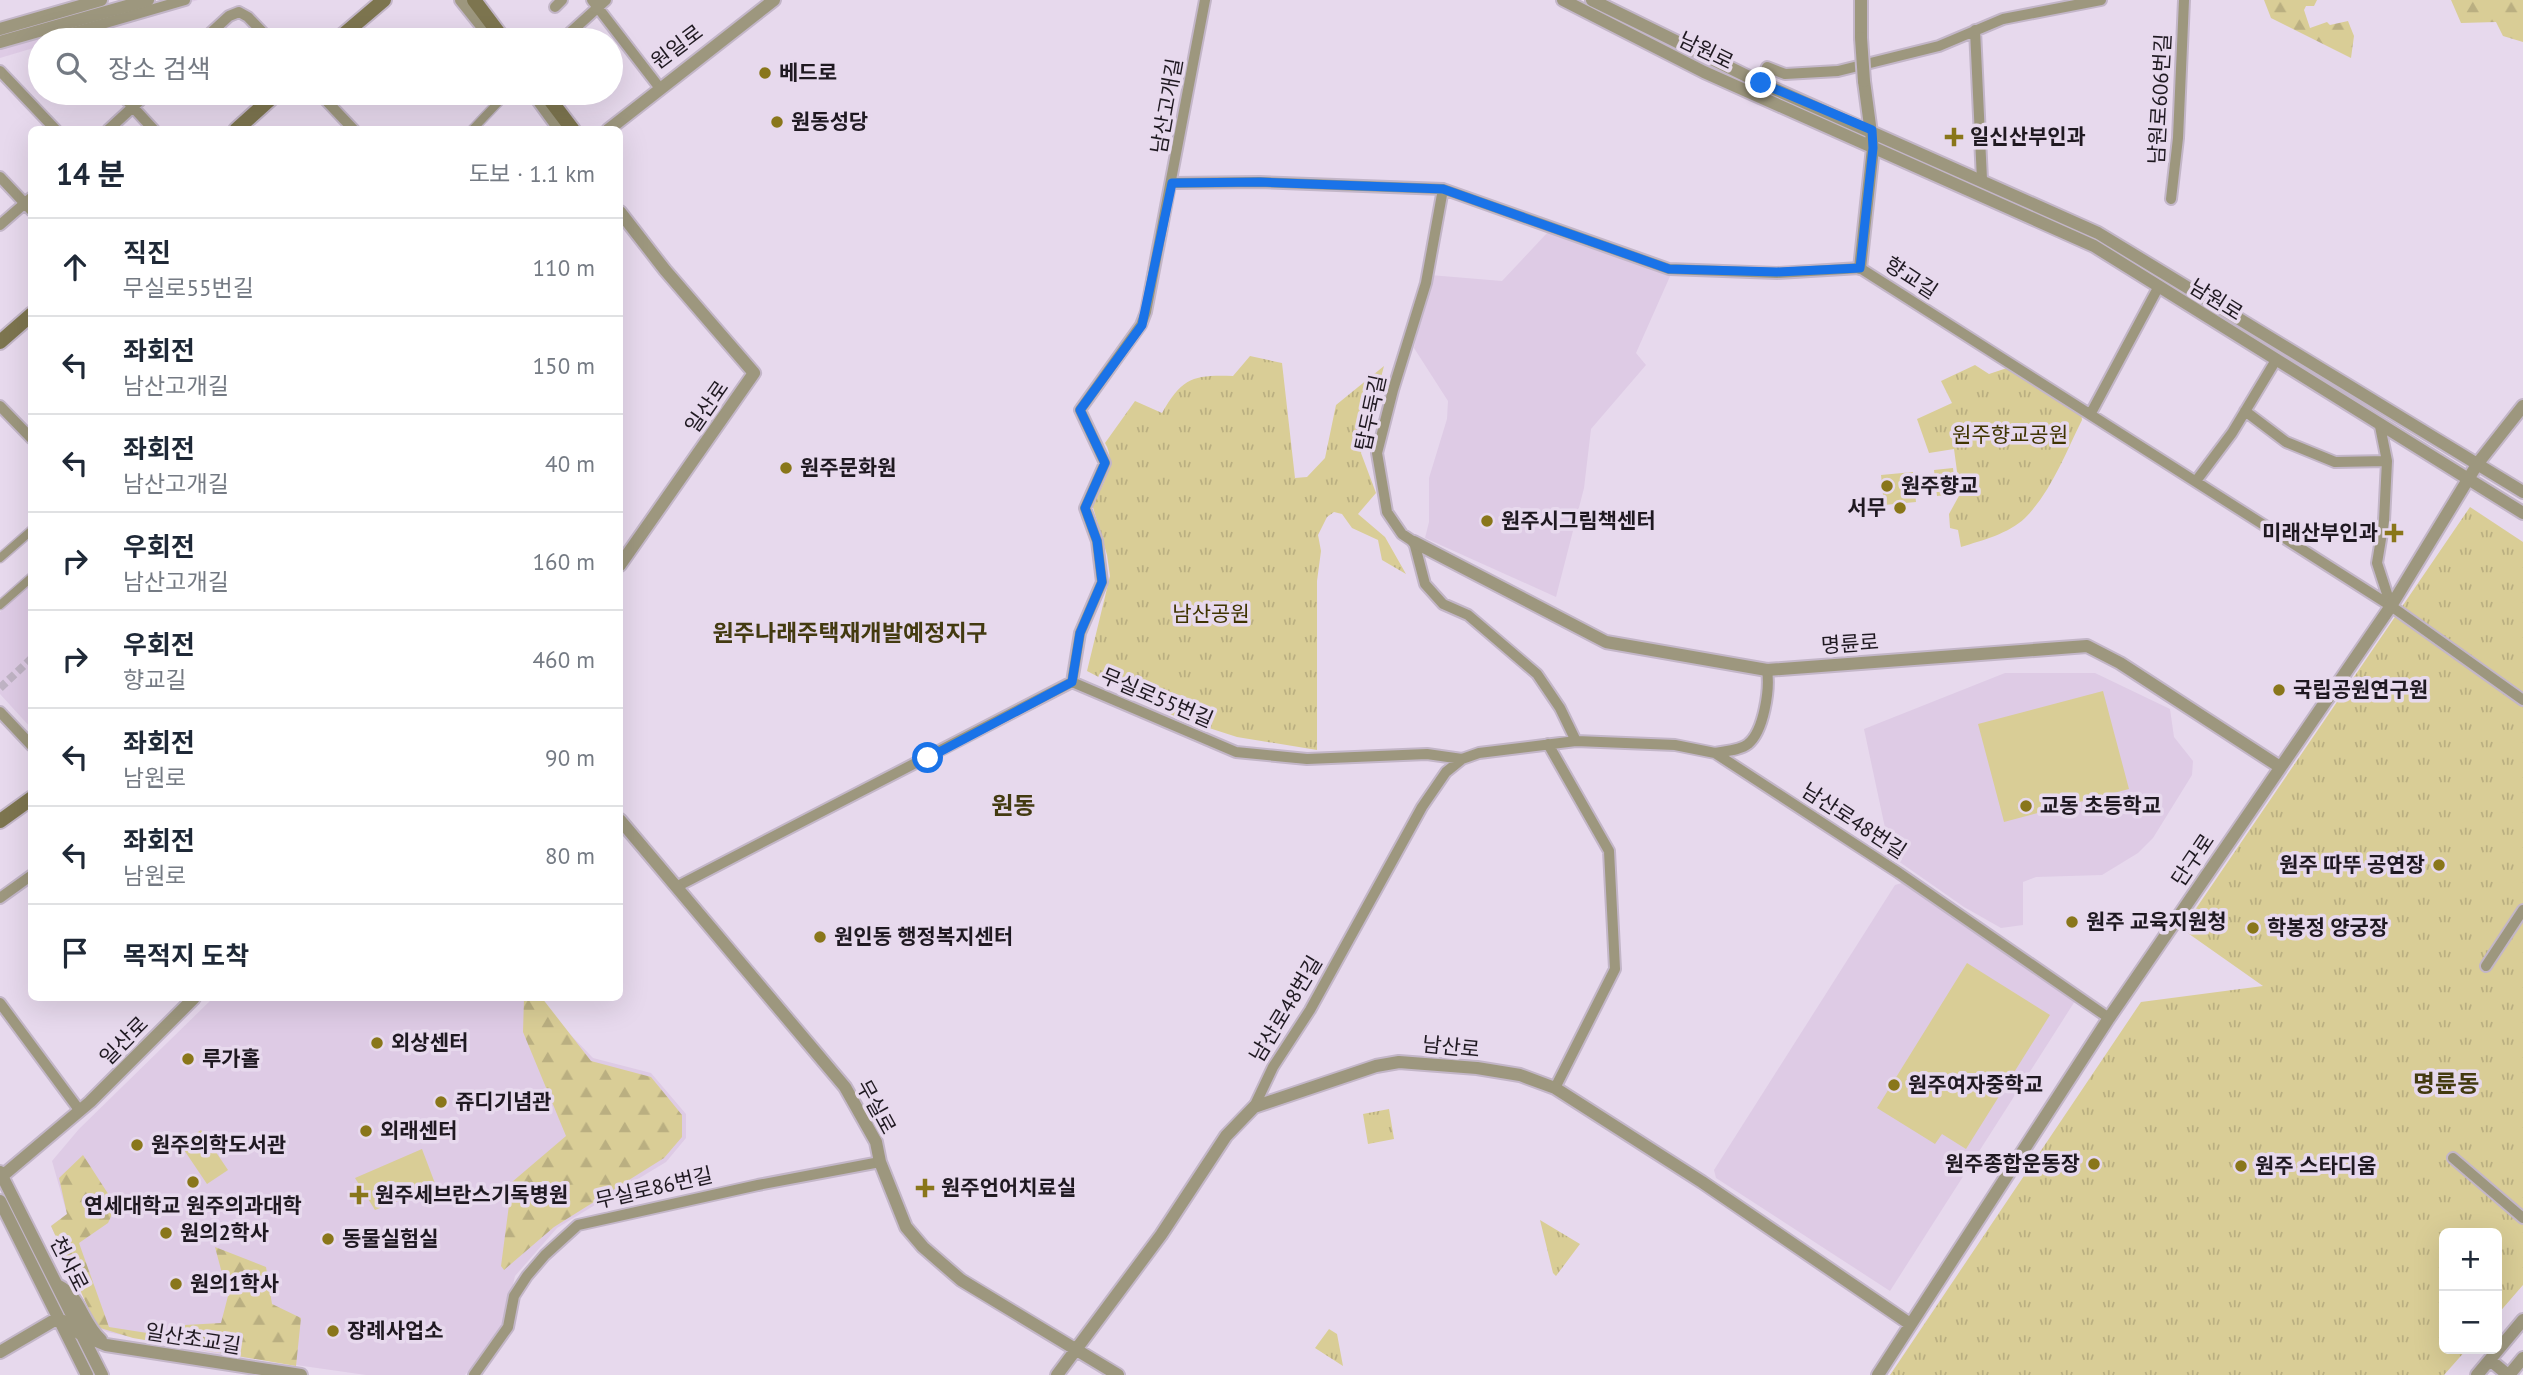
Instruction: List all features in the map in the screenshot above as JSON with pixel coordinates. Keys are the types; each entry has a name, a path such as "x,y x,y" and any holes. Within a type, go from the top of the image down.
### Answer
{"main road":[{"path":"351,28 384,0"},
{"path":"474,0 495,28"},
{"path":"240,126 264,105"},
{"path":"554,105 570,126"},
{"path":"0,342 28,318"},
{"path":"0,821 28,801"}],"street":[{"path":"0,29 101,0"},
{"path":"49,28 148,0"},
{"path":"96,28 185,0"},
{"path":"461,0 483,28"},
{"name":"원일로","path":"613,126 659,87 774,0"},
{"name":"남산고개길","path":"1072,682 1080,633 1102,582 1097,541 1085,508 1105,463 1080,410 1142,325 1172,183 1205,0"},
{"name":"남원로","path":"1563,0 1704,72 1873,148 2096,239 2159,286 2523,513"},
{"name":"남원로","path":"1592,0 1761,83 1982,180 2096,239 2523,492"},
{"path":"1860,268 1873,148 1864,81 1861,0"},
{"path":"1761,83 1768,67 1785,74 1839,71 1939,46 2003,19 2101,0"},
{"name":"남원로606번길","path":"2171,200 2178,138 2184,0"},
{"path":"574,28 598,3 616,28"},
{"path":"216,28 229,16 239,12 259,28"},
{"path":"1975,30 1982,180"},
{"path":"0,42 28,34"},
{"path":"623,37 659,87"},
{"path":"0,71 28,100"},
{"path":"32,105 52,126"},
{"path":"330,105 350,126"},
{"path":"476,126 496,105"},
{"path":"542,105 557,126"},
{"path":"112,126 133,107 150,126"},
{"path":"0,177 28,203"},
{"name":"향교길","path":"1172,183 1260,182 1443,189 1669,269 1777,272 1860,268 2391,606 2523,700"},
{"name":"탑두둑길","path":"1443,189 1426,283 1377,453 1387,512 1402,534 1414,542 1425,584 1443,604 1468,615 1537,674 1560,708 1576,741"},
{"path":"0,225 28,205"},
{"name":"일산로","path":"623,216 754,373 623,561"},
{"path":"2091,413 2159,286"},
{"path":"2196,481 2245,411 2276,360"},
{"path":"0,406 27,426"},
{"name":"단구로","path":"1878,1375 2109,1018 2391,606 2478,463 2523,406"},
{"path":"2245,411 2287,442 2335,462 2387,461"},
{"path":"2380,426 2387,461 2377,563 2391,606"},
{"path":"0,558 28,534"},
{"name":"명륜로","path":"1414,542 1606,642 1767,670 2087,646 2120,663 2280,767"},
{"path":"0,605 28,582"},
{"path":"1715,753 1746,746 1758,733 1770,689 1767,670"},
{"name":"무실로55번길","path":"676,887 1072,682 1236,751 1307,759 1427,754 1462,760"},
{"path":"0,712 28,739"},
{"name":"남산로48번길","path":"1254,1107 1273,1067 1310,1010 1422,807 1446,772 1462,760 1479,753 1576,741 1675,745 1715,753 1899,873 2109,1018"},
{"path":"1548,744 1609,851 1615,969 1555,1088"},
{"name":"무실로","path":"623,824 845,1087 876,1142 880,1162 906,1227 923,1247 961,1280 1118,1375"},
{"path":"0,898 28,878"},
{"path":"2486,966 2523,910"},
{"name":"일산로","path":"1,1175 80,1111 191,1001"},
{"path":"0,1003 80,1111"},
{"name":"남산로","path":"1057,1375 1078,1350 1226,1136 1254,1107 1377,1066 1399,1062 1477,1068 1520,1075 1555,1088 1702,1182 1910,1324"},
{"path":"2453,1158 2523,1218"},
{"name":"무실로86번길","path":"474,1375 508,1327 513,1296 545,1255 578,1225 758,1185 880,1162"},
{"name":"천사로","path":"1,1175 102,1375"},
{"name":"천사로","path":"0,1201 87,1375"},
{"path":"59,1286 73,1293 90,1330 106,1345"},
{"path":"0,1352 58,1318"},
{"name":"일산초교길","path":"58,1318 82,1335 106,1345 301,1375"},
{"path":"2477,1375 2523,1320"},
{"path":"2490,1360 2509,1375 2523,1358"}],"shaded area":[{"path":"172,0 198,0 101,28 74,28"},
{"path":"28,41 28,50 0,58 0,49"},
{"path":"1548,232 1671,274 1636,353 1646,365 1591,429 1584,488 1556,597 1425,538 1429,522 1429,478 1447,419 1448,401 1414,348 1430,275 1502,281"},
{"path":"28,585 28,725 0,694 0,612"},
{"name":"교동 초등학교","path":"2005,673 2095,673 2170,709 2174,737 2193,761 2192,775 2153,838 2138,853 2102,875 2036,877 2023,882 2023,925 2001,928 1964,907 1891,856 1864,729"},
{"name":"원주여자중학교","path":"1902,883 2075,1001 1890,1291 1716,1178 1714,1170 1895,885"},
{"name":"원주세브란스기독병원","path":"210,1001 538,1001 593,1058 651,1073 686,1114 686,1138 666,1162 557,1228 515,1276 502,1331 465,1375 366,1375 218,1354 107,1332 97,1327 51,1226 67,1214 52,1161 79,1129"}],"green space":[{"path":"2264,0 2317,0 2314,6 2306,6 2304,10 2310,28 2327,22 2330,25 2348,21 2354,36 2351,58 2271,18"},
{"path":"2451,0 2523,0 2523,42 2503,36 2496,22 2461,23"},
{"name":"남산공원","path":"1250,356 1282,363 1295,478 1307,477 1325,458 1336,405 1384,366 1361,453 1376,493 1358,514 1385,537 1406,574 1382,560 1378,540 1352,528 1342,514 1334,512 1327,517 1318,535 1321,551 1317,581 1317,750 1237,737 1178,718 1087,671 1110,576 1107,555 1092,504 1109,466 1110,458 1105,443 1135,401 1162,413 1183,385 1208,376 1233,376"},
{"name":"원주향교공원","path":"1975,365 1989,374 2010,367 2081,412 2082,420 2050,484 2025,518 2003,532 1961,547 1958,530 1950,528 1949,514 1960,494 1954,449 1929,453 1917,419 1952,403 1941,381"},
{"path":"1953,468 1956,494 1937,496 1934,470"},
{"path":"1913,472 1916,502 1884,505 1881,475"},
{"path":"2470,507 2523,542 2523,1285 2502,1309 2502,1228 2439,1228 2439,1354 2463,1354 2444,1375 1890,1375 2141,1002 2263,986 2182,929"},
{"path":"2103,691 2129,789 2004,822 1978,724"},
{"path":"1967,963 2050,1015 1966,1149 1942,1134 1935,1144 1877,1108"},
{"path":"524,1001 544,1001 591,1061 651,1077 682,1115 682,1137 664,1158 554,1227 504,1270 501,1266 512,1182 566,1136 523,1032"},
{"path":"1389,1109 1394,1139 1368,1144 1363,1114"},
{"path":"201,1130 228,1170 207,1184 180,1144"},
{"path":"422,1149 436,1186 375,1210 355,1178"},
{"path":"83,1155 116,1206 108,1223 79,1243 109,1327 179,1338 185,1325 221,1323 228,1296 215,1247 266,1267 272,1304 301,1318 296,1366 133,1338 97,1327 51,1226 67,1214 59,1178"},
{"path":"1540,1220 1580,1244 1556,1276 1553,1273"},
{"path":"1329,1329 1337,1334 1343,1366 1315,1348"}],"tunnel":[{"path":"0,688 28,662"}],"place":[{"name":"베드로","path":"765,73"},
{"name":"원동성당","path":"777,122"},
{"name":"일신산부인과","path":"1954,137"},
{"name":"원주문화원","path":"786,468"},
{"name":"원주향교","path":"1887,486"},
{"name":"서무","path":"1900,508"},
{"name":"원주시그림책센터","path":"1487,521"},
{"name":"미래산부인과","path":"2394,533"},
{"name":"국립공원연구원","path":"2279,690"},
{"name":"교동 초등학교","path":"2026,806"},
{"name":"원주 따뚜 공연장","path":"2439,865"},
{"name":"원주 교육지원청","path":"2072,922"},
{"name":"학봉정 양궁장","path":"2253,928"},
{"name":"원인동 행정복지센터","path":"820,937"},
{"name":"외상센터","path":"377,1043"},
{"name":"루가홀","path":"188,1059"},
{"name":"원주여자중학교","path":"1894,1085"},
{"name":"쥬디기념관","path":"441,1102"},
{"name":"외래센터","path":"366,1131"},
{"name":"원주의학도서관","path":"137,1145"},
{"name":"원주종합운동장","path":"2094,1164"},
{"name":"원주 스타디움","path":"2241,1166"},
{"name":"연세대학교 원주의과대학","path":"193,1182"},
{"name":"원주언어치료실","path":"925,1188"},
{"name":"원주세브란스기독병원","path":"359,1195"},
{"name":"원의2학사","path":"166,1233"},
{"name":"동물실험실","path":"328,1239"},
{"name":"원의1학사","path":"176,1284"},
{"name":"장례사업소","path":"333,1331"}],"district":[{"name":"원주나래주택재개발예정지구","path":"850,633"},
{"name":"원동","path":"1013,806"},
{"name":"명륜동","path":"2446,1084"}],"route":[{"path":"928,758 1072,682 1080,633 1102,582 1097,541 1085,508 1105,463 1080,410 1142,325 1172,183 1260,182 1443,189 1669,269 1699,272 1777,272 1860,268 1873,148 1872,130 1761,83"}]}
